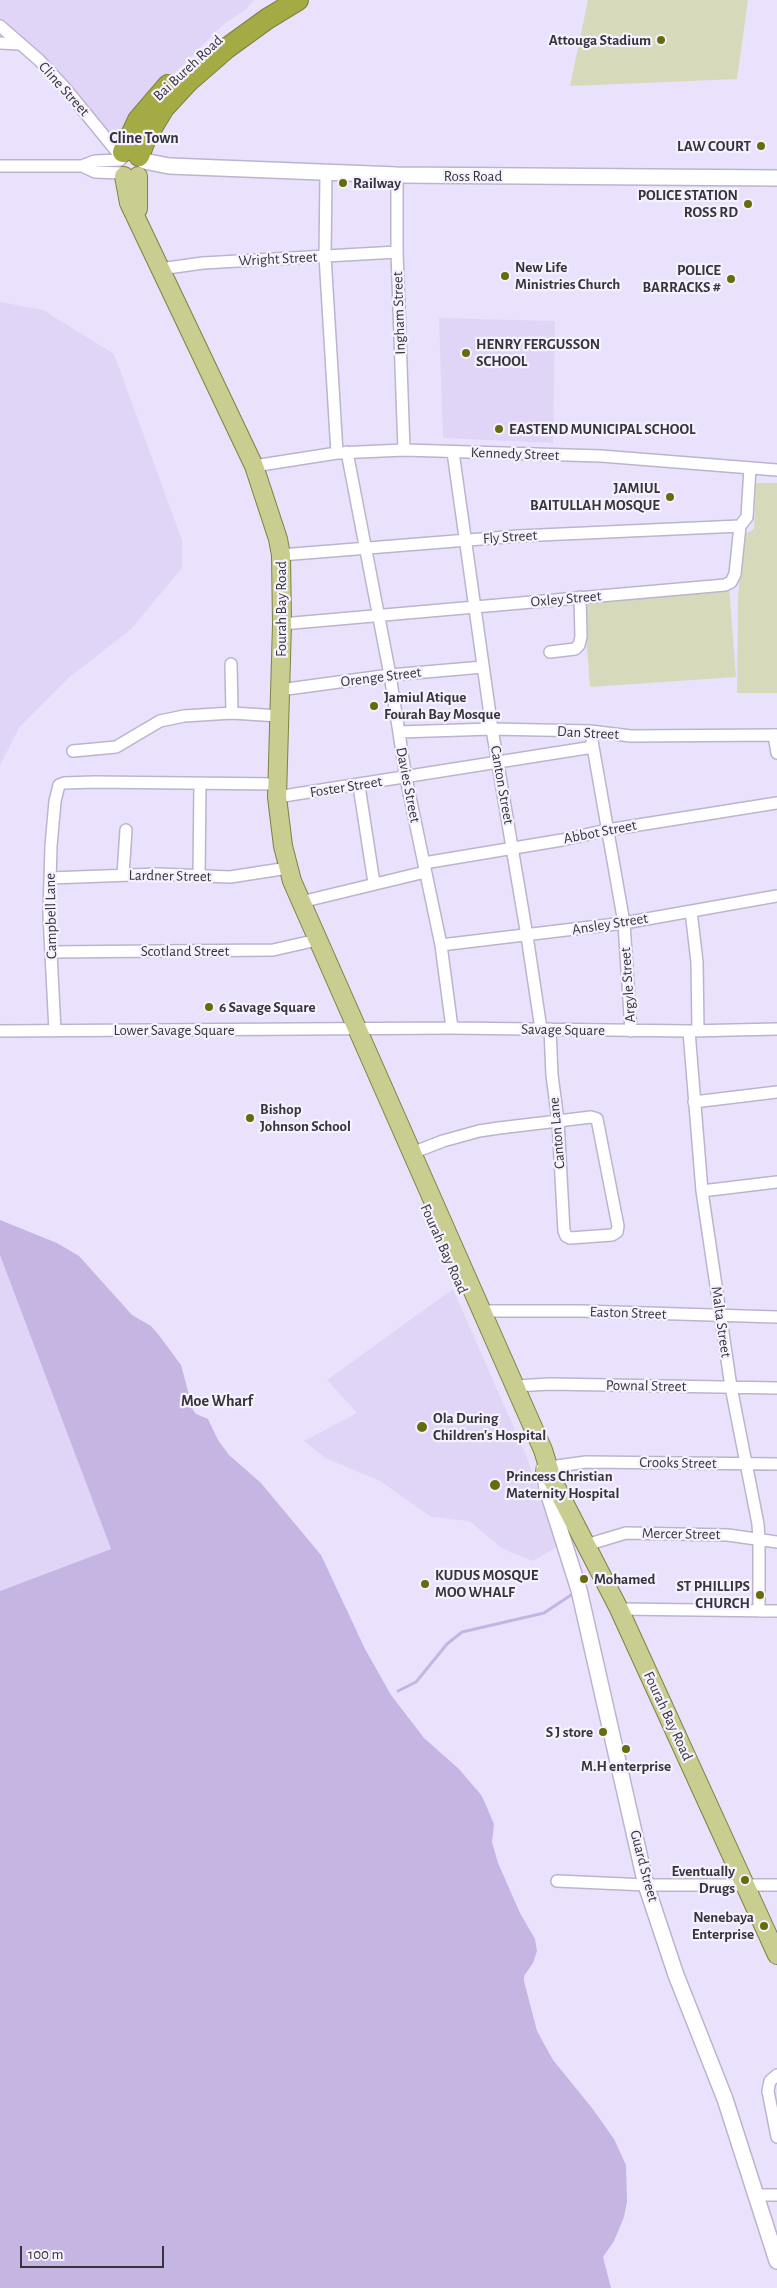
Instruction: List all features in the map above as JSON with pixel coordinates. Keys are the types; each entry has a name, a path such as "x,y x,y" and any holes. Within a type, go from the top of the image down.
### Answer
{"highway":[{"name":"Bai Bureh Road","path":"131,165 138,120 164,89 227,32 272,0"},
{"path":"131,165 164,108 188,82 227,48 267,19 298,0"}],"main road":[{"name":"Fourah Bay Road","path":"131,165 129,203 254,466 272,516 281,555 282,624 276,791 288,868 374,1082 548,1472 619,1609 777,1956"},
{"name":"Fourah Bay Road","path":"374,1082 412,1153 421,1186 515,1386 548,1472"}],"street":[{"name":"Cline Street","path":"0,26 39,60 66,88 131,165"},
{"path":"0,43 19,44"},
{"path":"0,166 82,166 96,162 131,165"},
{"name":"Ross Road","path":"131,165 397,175 777,178"},
{"name":"Davies Street","path":"326,173 325,256 342,453 366,548 377,616 390,675 406,778 441,945 452,1028"},
{"name":"Ingham Street","path":"397,175 397,252 404,450"},
{"name":"Wright Street","path":"160,269 188,264 397,252"},
{"name":"Kennedy Street","path":"254,466 342,453 404,450 601,456 777,470"},
{"name":"Canton Street","path":"454,452 492,729 527,936 545,1029"},
{"name":"Oxley Street","path":"282,624 726,585 731,582 735,574 740,526 748,512 750,468"},
{"name":"Fly Street","path":"281,555 466,541 740,526"},
{"path":"550,652 575,649 578,645 581,637 580,598"},
{"path":"231,664 232,713"},
{"name":"Orenge Street","path":"280,690 390,675 483,666"},
{"path":"73,751 116,747 160,721 184,716 232,713 279,716"},
{"name":"Dan Street","path":"399,732 492,729 590,731 631,736 776,735"},
{"name":"Argyle Street","path":"590,731 624,923 631,1031"},
{"path":"776,735 777,753"},
{"name":"Foster Street","path":"276,791 359,786 498,760 593,747"},
{"name":"Campbell Lane","path":"55,1032 50,878 55,801 59,785 64,783 200,783"},
{"path":"199,874 200,783 276,791"},
{"path":"359,786 374,883"},
{"name":"Abbot Street","path":"301,902 374,883 424,867 512,847 777,803"},
{"path":"123,876 126,830"},
{"name":"Lardner Street","path":"50,878 199,874 230,878 288,868"},
{"name":"Ansley Street","path":"441,945 624,923 777,896"},
{"name":"Malta Street","path":"691,911 697,962 693,1031 694,1102 702,1191 731,1386 760,1540 758,1611"},
{"name":"Scotland Street","path":"51,952 273,950 317,940"},
{"name":"Savage Square","path":"352,1025 631,1031 777,1029"},
{"name":"Lower Savage Square","path":"0,1031 55,1032 352,1025"},
{"name":"Canton Lane","path":"545,1029 558,1121 566,1236 570,1238 612,1235 617,1232 618,1226 597,1119 591,1117 558,1121"},
{"path":"694,1102 777,1092"},
{"path":"412,1153 466,1134 558,1121"},
{"path":"702,1191 777,1182"},
{"name":"Easton Street","path":"480,1311 580,1311 777,1317"},
{"name":"Pownal Street","path":"515,1386 550,1384 777,1388"},
{"name":"Crooks Street","path":"548,1472 586,1462 777,1464"},
{"name":"Guard Street","path":"548,1472 579,1590 646,1885 676,1975 725,2099 777,2261"},
{"name":"Mercer Street","path":"586,1544 626,1533 728,1535 777,1542"},
{"path":"619,1609 777,1611"},
{"path":"557,1881 646,1885 777,1885"},
{"path":"777,2075 770,2081 768,2091 777,2137"},
{"path":"755,2195 777,2195"}],"shaded area":[{"path":"0,0 254,0 245,10 224,24 175,73 159,83 126,132 118,135 102,129 0,21"},
{"path":"0,302 43,310 114,354 182,540 182,568 131,629 70,677 19,728 0,765"},
{"path":"439,318 555,321 553,443 443,438"},
{"path":"0,1220 57,1243 79,1256 132,1315 151,1326 158,1334 181,1365 193,1410 196,1414 208,1419 218,1440 229,1455 261,1483 321,1555 365,1649 391,1695 424,1738 459,1769 482,1796 494,1824 492,1842 498,1863 520,1913 535,1939 537,1951 533,1963 524,1976 524,1981 537,2031 553,2060 592,2108 614,2139 626,2165 627,2202 624,2217 614,2241 603,2257 611,2288 0,2288 0,1591 111,1549 0,1255"},
{"path":"0,1252 111,1549 0,1591"},
{"name":"Ola During Children's Hospital","path":"453,1289 526,1455 557,1547 533,1561 503,1549 469,1521 431,1517 380,1481 325,1458 304,1441 357,1413 327,1380"}],"green space":[{"name":"Attouga Stadium","path":"588,0 748,0 737,79 570,86"},
{"path":"756,483 777,483 777,693 737,693 738,598 743,536 754,529"},
{"path":"729,586 736,677 590,687 583,596"}],"waterway":[{"path":"398,1691 416,1682 447,1644 462,1632 544,1613 574,1593"}],"place":[{"name":"Attouga Stadium","path":"661,40"},
{"name":"LAW COURT","path":"761,146"},
{"name":"Railway","path":"343,183"},
{"name":"POLICE STATION ROSS RD","path":"748,204"},
{"name":"New Life Ministries Church","path":"505,276"},
{"name":"POLICE BARRACKS #","path":"731,279"},
{"name":"HENRY FERGUSSON SCHOOL","path":"466,353"},
{"name":"EASTEND MUNICIPAL SCHOOL","path":"499,429"},
{"name":"JAMIUL BAITULLAH MOSQUE","path":"670,497"},
{"name":"Jamiul Atique Fourah Bay Mosque","path":"374,706"},
{"name":"6 Savage Square","path":"209,1007"},
{"name":"Bishop Johnson School","path":"250,1118"},
{"name":"Ola During Children's Hospital","path":"422,1427"},
{"name":"Princess Christian Maternity Hospital","path":"495,1485"},
{"name":"Mohamed","path":"584,1579"},
{"name":"KUDUS MOSQUE MOO WHALF","path":"425,1584"},
{"name":"ST PHILLIPS CHURCH","path":"760,1595"},
{"name":"S J store","path":"603,1732"},
{"name":"M.H enterprise","path":"626,1749"},
{"name":"Eventually Drugs","path":"745,1880"},
{"name":"Nenebaya Enterprise","path":"764,1926"}],"district":[{"name":"Cline Town","path":"144,138"},
{"name":"Moe Wharf","path":"217,1401"}]}
